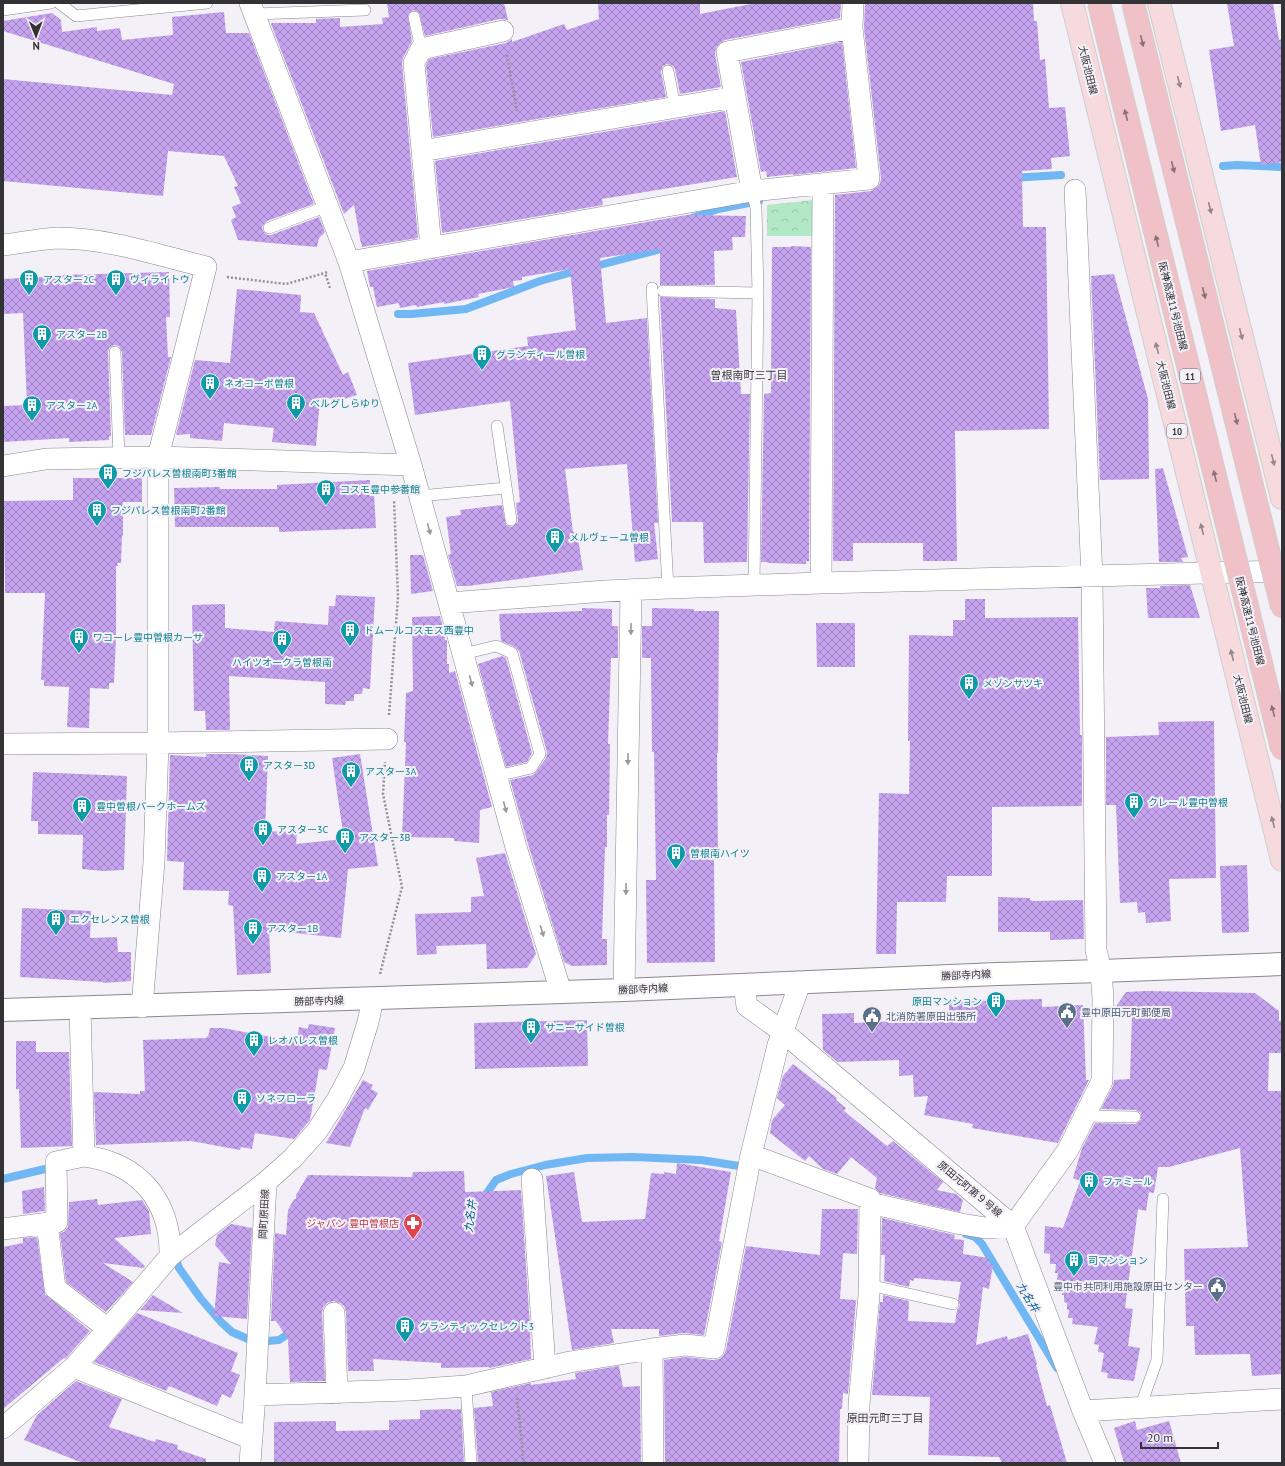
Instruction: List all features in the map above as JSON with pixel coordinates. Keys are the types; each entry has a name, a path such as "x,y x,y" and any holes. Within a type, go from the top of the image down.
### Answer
{"highway":[{"name":"阪神高速11号池田線","path":"1098,3 1282,749"},
{"path":"1133,3 1282,607"}],"main road":[{"name":"大阪池田線","path":"1072,3 1282,860"},
{"path":"1159,3 1282,498"}],"street":[{"path":"349,262 754,198 823,190 869,179 852,28 853,3"},
{"path":"252,8 349,262 402,464 419,496 516,847 561,992"},
{"path":"754,198 727,52 852,28"},
{"path":"431,248 414,63 421,48 503,30"},
{"path":"422,151 735,97"},
{"path":"821,583 823,190"},
{"path":"870,1203 961,1224 986,1228 1013,1226 1068,1150 1102,1081 1101,971 1096,950 1092,577 1075,190"},
{"path":"3,245 56,238 80,239 105,242 206,267 158,457 158,744 154,862 142,1007"},
{"path":"3,466 46,459 119,457 402,464"},
{"path":"449,603 606,590 821,583 1282,572"},
{"path":"624,990 631,590"},
{"path":"3,744 158,744 387,739"},
{"name":"勝部寺内線","path":"3,1010 80,1009 624,990 997,974 1282,964"},
{"path":"255,1395 409,1390 466,1386 545,1368 652,1349 685,1345 714,1348 750,1155 783,1032 800,982"},
{"name":"原田元町第９号線","path":"744,985 747,1006 783,1032 1013,1226 1083,1411 1105,1463"},
{"name":"岡町原田線","path":"250,1463 266,1182 293,1158 317,1131 337,1100 354,1068 368,1022 373,999"},
{"path":"80,1009 84,1156"},
{"path":"750,1155 870,1199 869,1285 859,1404 858,1463"},
{"path":"3,1228 57,1222 56,1162 84,1156 97,1158 120,1166 130,1172 148,1188 162,1209 166,1220 169,1232 170,1256"},
{"path":"532,1179 545,1368"},
{"path":"3,1428 74,1367 170,1256 266,1182"},
{"path":"47,1223 55,1288 108,1329"},
{"path":"334,1313 337,1393"},
{"path":"652,1349 653,1463"},
{"path":"74,1367 252,1439"},
{"path":"1083,1411 1282,1400"}],"lane":[{"path":"3,10 52,3"},
{"path":"59,3 76,16 207,3"},
{"path":"252,8 365,10"},
{"path":"414,17 421,48"},
{"path":"668,71 675,107"},
{"path":"754,198 758,292 754,585"},
{"path":"269,228 328,206"},
{"path":"652,288 668,588"},
{"path":"663,291 758,292"},
{"path":"114,352 119,457"},
{"path":"497,426 512,520"},
{"path":"419,496 506,488"},
{"path":"463,654 496,646 512,654 540,754 531,768 497,776"},
{"path":"1085,1116 1135,1117"},
{"path":"1140,1408 1157,1360 1163,1199"},
{"path":"869,1285 953,1304"},
{"path":"466,1386 471,1463"}],"path":[{"path":"503,30 522,134"},
{"path":"206,267 225,277 286,284 325,273 349,262"},
{"path":"325,273 332,295"},
{"path":"373,999 402,887 383,794 398,597 402,464"},
{"path":"514,1375 523,1463"}],"green space":[{"path":"813,200 812,236 767,236 767,205"}],"building":[{"path":"387,3 504,3 508,20 500,19 425,36 419,13 413,10 408,15 412,41 403,58 402,64 418,238 362,247 354,205 344,214 271,24 316,23 316,19 340,18 340,27 383,24 382,18 389,17"},
{"path":"598,3 700,3 700,14 756,3 841,3 840,18 725,40 720,43 716,48 715,54 721,87 680,94 675,69 673,66 667,64 663,66 661,72 666,97 433,137 426,65 429,59 506,43 512,39 512,42 564,24 567,30 599,19"},
{"path":"865,3 1033,3 1034,21 1037,21 1040,60 1045,59 1049,108 1065,107 1070,156 1051,158 1052,169 1022,171 1023,227 1046,227 1049,429 955,431 957,561 923,561 923,543 853,543 853,561 833,561 835,195 871,191 880,184 881,178 864,28"},
{"path":"1227,3 1273,3 1279,40 1282,39 1282,162 1261,165 1255,125 1221,131 1209,50 1234,46"},
{"path":"224,12 226,33 249,33 314,204 267,221 262,226 263,231 267,235 271,235 319,217 325,232 319,238 317,247 238,240 231,220 236,217 232,207 241,203 234,187 238,186 224,156 168,151 163,196 3,181 3,79 172,95 174,84 3,31 3,21 52,13 61,20 62,32 97,27 97,31 120,28 122,40 173,35 172,17"},
{"path":"842,42 856,168 767,177 766,171 761,172 741,62"},
{"path":"725,111 737,177 602,199 603,205 442,233 435,161"},
{"path":"687,215 746,216 745,237 732,237 733,250 714,251 715,285 660,285 660,249 600,258 606,323 647,318 658,523 654,523 658,559 635,562 627,464 565,469 573,532 577,532 583,570 468,586 457,586 448,555 451,554 446,517 461,515 460,510 502,505 506,525 512,527 518,522 516,503 520,502 510,401 415,415 408,363 528,346 527,337 576,330 570,269 522,277 522,280 513,281 514,287 478,294 479,297 444,304 444,302 417,307 416,305 400,308 399,303 377,307 373,287 370,287 367,271"},
{"path":"772,247 811,247 809,561 806,561 806,564 761,562 764,394 771,393"},
{"path":"169,272 170,317 166,317 168,357 171,357 151,435 125,435 122,352 119,346 114,345 109,348 108,352 111,436 109,436 109,440 69,442 69,438 3,442 3,406 27,405 23,313 3,314 3,279 62,275"},
{"path":"1114,274 1148,399 1149,479 1100,480 1091,276"},
{"path":"237,289 301,295 300,312 314,313 343,375 348,372 357,395 344,399 320,398 316,446 272,442 274,428 224,423 222,441 190,438 190,434 176,435 195,360 230,363"},
{"path":"660,297 715,299 715,308 736,310 741,394 750,394 747,562 704,563 703,522 672,522"},
{"path":"1163,468 1188,557 1181,558 1183,562 1159,562 1155,469"},
{"path":"73,478 142,478 142,502 123,502 121,563 117,563 118,566 116,566 116,637 114,683 109,683 109,689 90,688 89,728 67,727 69,687 44,686 44,680 41,680 45,593 5,593 4,501 73,500"},
{"path":"370,480 370,494 374,494 376,528 279,532 279,527 175,527 174,488 220,487 220,489 277,489 277,485"},
{"path":"410,555 423,555 433,591 411,594"},
{"path":"1190,585 1200,618 1148,618 1146,588"},
{"path":"336,595 375,597 370,689 363,688 362,694 354,694 354,701 346,701 345,705 325,704 325,682 229,676 230,730 206,730 205,711 194,711 192,605 225,604 225,628 274,632 275,621 328,625 329,606 335,606"},
{"path":"965,599 985,599 985,618 1078,617 1080,735 1082,735 1082,806 992,807 992,876 947,876 946,902 897,902 896,954 876,954 879,793 909,794 909,635 953,636 953,620 965,620"},
{"path":"582,608 612,609 612,626 618,626 618,658 611,658 608,744 610,744 609,815 607,815 607,847 605,847 602,939 607,939 607,965 572,966 564,962 510,780 533,775 546,758 547,752 519,651 515,647 501,641 499,614 582,611"},
{"path":"652,608 719,611 717,753 718,860 714,860 715,962 647,963 646,880 656,880 651,658 642,658 642,626 652,626"},
{"path":"440,616 445,640 447,640 447,664 449,664 449,673 455,671 492,807 480,810 479,843 454,841 454,838 402,837 406,742 404,742 406,693 413,691 412,617"},
{"path":"816,623 855,623 855,667 817,667"},
{"path":"502,656 506,658 532,753 527,762 506,767 478,664"},
{"path":"1214,721 1216,878 1169,879 1171,921 1146,923 1145,912 1138,913 1137,902 1120,903 1116,805 1106,805 1106,737 1159,735 1158,722"},
{"path":"206,754 268,756 265,831 297,832 296,844 344,839 332,758 360,754 378,866 348,869 341,938 269,930 271,973 237,975 233,906 228,905 229,891 183,890 184,862 167,861 170,755 206,757"},
{"name":"豊中曽根パークホームズ","path":"33,772 127,776 124,870 103,871 82,869 83,835 38,834 38,821 31,821"},
{"path":"505,853 536,954 527,968 487,969 486,944 436,946 437,954 417,955 415,914 471,912 471,897 484,896 476,858"},
{"path":"1247,865 1249,932 1222,933 1220,866"},
{"path":"998,897 1030,898 1030,900 1033,901 1083,900 1084,939 1050,940 1050,932 998,932"},
{"name":"エクセレンス曽根","path":"22,908 91,911 90,938 117,937 118,952 131,952 131,981 103,983 20,977"},
{"path":"1126,992 1255,993 1279,1011 1279,1021 1282,1021 1282,1053 1269,1053 1268,1091 1282,1091 1282,1374 1252,1376 1250,1354 1195,1355 1194,1326 1186,1326 1184,1249 1248,1247 1240,1148 1169,1167 1158,1167 1154,1193 1149,1192 1146,1211 1138,1209 1125,1308 1133,1309 1128,1346 1140,1348 1134,1381 1107,1378 1108,1373 1101,1372 1104,1353 1098,1352 1099,1345 1094,1344 1098,1327 1072,1324 1073,1318 1068,1318 1069,1310 1067,1309 1067,1303 1064,1302 1062,1289 1059,1288 1060,1280 1057,1280 1058,1273 1055,1273 1056,1264 1050,1264 1050,1254 1044,1253 1045,1226 1063,1228 1080,1181 1073,1178 1082,1148 1095,1123 1135,1124 1141,1120 1141,1113 1136,1110 1101,1109 1113,1086 1114,1080 1130,1079 1132,1016 1115,1017 1115,1008"},
{"path":"1042,999 1042,1007 1083,1005 1086,1080 1089,1080 1058,1143 972,1128 973,1124 924,1115 928,1096 914,1097 913,1075 899,1076 899,1060 838,1062 823,1050 822,1014 854,1013 854,1023 899,1021 898,1011 949,1011 949,1002"},
{"name":"サニーサイド曽根","path":"587,1020 588,1066 475,1069 474,1023"},
{"path":"309,1024 335,1028 327,1070 319,1069 310,1120 294,1139 255,1133 252,1149 241,1147 240,1150 191,1141 96,1145 94,1092 140,1094 140,1091 145,1091 143,1040 206,1038 207,1036 208,1037 210,1028 223,1028 297,1042 299,1027 308,1029"},
{"path":"16,1041 36,1041 36,1052 69,1052 72,1146 21,1148 19,1089 16,1089"},
{"path":"793,1064 837,1098 836,1100 846,1108 844,1111 887,1146 893,1141 943,1182 937,1190 956,1194 963,1200 960,1212 880,1193 875,1188 877,1178 851,1157 837,1174 823,1169 809,1156 805,1161 770,1133 772,1120 785,1105 777,1098 783,1076"},
{"path":"363,1080 373,1085 371,1089 378,1093 368,1110 365,1108 350,1147 326,1143"},
{"path":"677,1163 731,1172 719,1241 722,1242 704,1335 684,1333 659,1336 659,1329 611,1329 614,1343 572,1350 546,1176 574,1172 582,1222 645,1219 651,1173 664,1174 664,1172 676,1174"},
{"path":"464,1171 465,1192 521,1190 531,1359 489,1368 441,1368 441,1363 373,1359 374,1371 348,1371 346,1312 344,1306 333,1301 327,1303 323,1308 322,1313 325,1381 290,1382 288,1339 276,1321 271,1321 275,1233 286,1235 288,1210 294,1199 296,1199 296,1195 308,1175 412,1177 413,1172"},
{"path":"44,1187 45,1211 23,1214 22,1191"},
{"path":"97,1199 98,1205 142,1200 149,1211 151,1234 114,1238 145,1266 144,1268 103,1263 133,1282 106,1312 66,1282 60,1233 64,1232 68,1227 69,1202"},
{"path":"822,1209 858,1209 857,1254 843,1253 840,1299 856,1300 848,1394 843,1393 842,1409 840,1409 839,1463 665,1463 664,1360 685,1357 713,1360 719,1359 723,1356 726,1350 746,1246 820,1255"},
{"path":"882,1218 955,1235 954,1239 964,1240 963,1254 989,1258 988,1263 993,1264 989,1289 983,1287 976,1345 1007,1336 1008,1340 1028,1334 1047,1406 1050,1405 1067,1463 1002,1463 999,1457 928,1455 930,1397 872,1395 880,1302 883,1302 883,1295 909,1301 908,1321 955,1323 957,1310 960,1305 958,1300 961,1282 914,1278 914,1281 910,1280 909,1287 884,1281 885,1255 881,1255"},
{"path":"231,1224 252,1228 247,1319 214,1316 219,1262 231,1264 215,1245 217,1235"},
{"path":"37,1237 45,1294 90,1331 66,1358 64,1359 65,1357 3,1409 3,1247 23,1243 23,1238"},
{"path":"153,1295 183,1313 140,1310"},
{"path":"137,1313 238,1353 231,1371 240,1375 231,1398 222,1394 217,1406 169,1386 166,1391 94,1362"},
{"path":"619,1366 623,1387 640,1386 641,1463 478,1463 474,1408 493,1406 491,1392 531,1383 531,1385 576,1379 575,1373"},
{"path":"76,1381 122,1399 109,1427 155,1442 156,1439 178,1445 177,1449 206,1459 206,1463 83,1463 24,1440 37,1415"},
{"path":"461,1409 464,1463 274,1463 274,1422 336,1421 336,1431 389,1430 389,1420 420,1419 420,1410"},
{"path":"1135,1421 1137,1430 1169,1421 1181,1463 1124,1463 1114,1428"}],"waterway":[{"path":"1223,166 1237,165 1282,167"},
{"path":"1011,178 1061,175"},
{"path":"689,219 718,209 759,201"},
{"path":"592,267 665,248 667,244"},
{"path":"398,314 466,309 540,281 580,270"},
{"name":"九名井","path":"482,1200 496,1180 511,1174 545,1165 587,1158 633,1157 701,1160 739,1166"},
{"name":"九名井","path":"3,1179 45,1169"},
{"name":"九名井","path":"966,1234 975,1237 982,1244 1057,1368"},
{"name":"九名井","path":"174,1255 179,1268 201,1299 221,1322 232,1332 248,1339"},
{"name":"九名井","path":"268,1341 279,1340 294,1330"}],"place":[{"name":"アスター2C","path":"29,296"},
{"name":"ヴィライトウ","path":"116,296"},
{"name":"アスター2B","path":"42,351"},
{"name":"グランディール曽根","path":"482,371"},
{"name":"ネオコーポ曽根","path":"210,400"},
{"name":"ベルグしらゆり","path":"296,420"},
{"name":"アスター2A","path":"32,422"},
{"name":"フジパレス曽根南町3番館","path":"108,490"},
{"name":"コスモ豊中参番館","path":"326,506"},
{"name":"フジパレス曽根南町2番館","path":"97,527"},
{"name":"メルヴェーユ曽根","path":"555,554"},
{"name":"ドムールコスモス西豊中","path":"350,647"},
{"name":"ワコーレ豊中曽根カーサ","path":"79,654"},
{"name":"ハイツオークラ曽根南","path":"282,656"},
{"name":"メゾンサツキ","path":"969,700"},
{"name":"アスター3D","path":"249,782"},
{"name":"アスター3A","path":"351,788"},
{"name":"クレール豊中曽根","path":"1134,819"},
{"name":"豊中曽根パークホームズ","path":"82,823"},
{"name":"アスター3C","path":"263,846"},
{"name":"アスター3B","path":"345,854"},
{"name":"曽根南ハイツ","path":"676,870"},
{"name":"アスター1A","path":"262,893"},
{"name":"エクセレンス曽根","path":"56,936"},
{"name":"アスター1B","path":"253,945"},
{"name":"原田マンション","path":"996,1018"},
{"name":"豊中原田元町郵便局","path":"1067,1029"},
{"name":"北消防署原田出張所","path":"872,1033"},
{"name":"サニーサイド曽根","path":"531,1044"},
{"name":"レオパレス曽根","path":"254,1057"},
{"name":"ソネフローラ","path":"242,1115"},
{"name":"ファミール","path":"1089,1198"},
{"name":"ジャパン 豊中曽根店","path":"413,1240"},
{"name":"司マンション","path":"1074,1277"},
{"name":"豊中市共同利用施設原田センター","path":"1217,1303"},
{"name":"グランティックセレクト3","path":"405,1343"}],"district":[{"name":"曽根南町三丁目","path":"749,375"},
{"name":"原田元町三丁目","path":"885,1418"}]}
